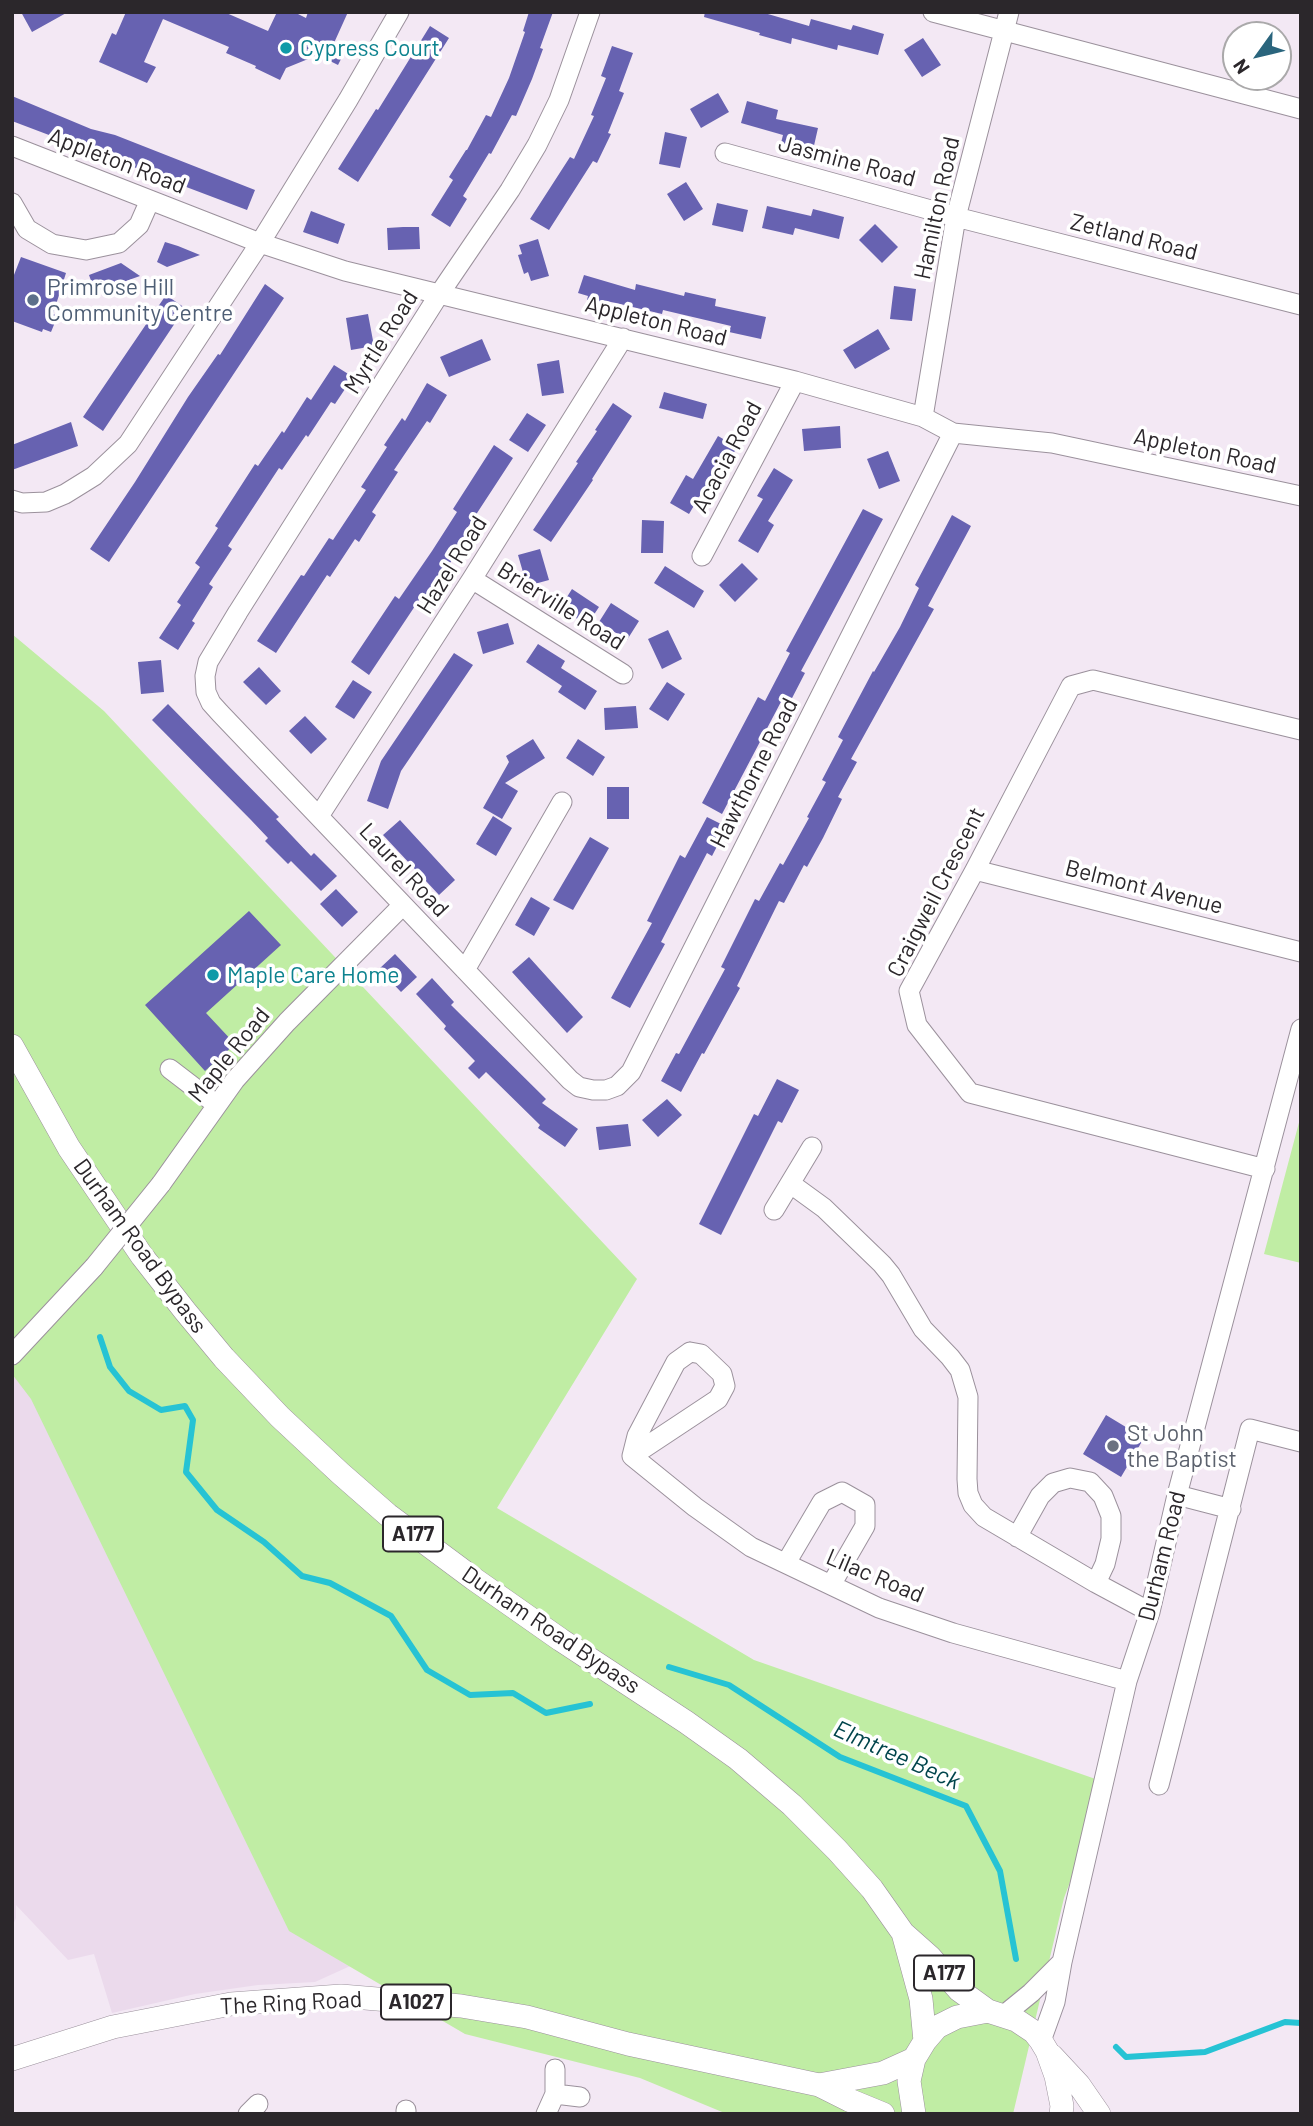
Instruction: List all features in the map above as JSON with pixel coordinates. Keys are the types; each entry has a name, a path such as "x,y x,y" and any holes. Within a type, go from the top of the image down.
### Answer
{"main road":[{"name":"Durham Road Bypass","path":"12,1046 69,1148 142,1256 216,1348 280,1418 388,1515 463,1571 738,1759 792,1805 837,1850 872,1889 903,1933 930,1957 959,1990 996,2013"},
{"name":"Durham Road Bypass","path":"903,1933 921,1999 919,2050"},
{"name":"The Ring Road","path":"12,2059 113,2027 218,2006 341,1996 461,2006 527,2017 628,2044 819,2085 883,2114"},
{"path":"914,2114 909,2081 919,2050 937,2027 957,2017 996,2013 1016,2020 1034,2032 1079,2085 1099,2114"},
{"path":"1044,2046 1058,2086 1061,2114"},
{"name":"The Ring Road","path":"819,2085 883,2073 919,2050"}],"street":[{"path":"12,500 22,503 46,502 65,494 94,476 128,444 260,243 399,12"},
{"name":"Myrtle Road","path":"206,692 205,676 208,662 214,652 440,293 537,145 559,100 590,12"},
{"path":"933,12 1007,22 1301,109"},
{"name":"Hamilton Road","path":"923,417 956,217 1007,22"},
{"name":"Appleton Road","path":"12,146 260,243 345,271 795,381 923,417 953,433 1052,443 1301,496"},
{"name":"Jasmine Road","path":"725,153 956,217"},
{"path":"12,203 27,229 52,244 86,250 119,243 139,225 150,200"},
{"name":"Zetland Road","path":"956,217 1301,305"},
{"name":"Hazel Road","path":"319,816 623,338"},
{"name":"Acacia Road","path":"702,556 795,381"},
{"name":"Hawthorne Road","path":"570,1080 579,1087 606,1090 617,1086 631,1072 953,433"},
{"name":"Brierville Road","path":"472,579 624,674"},
{"name":"Craigweil Crescent","path":"1265,1169 970,1093 917,1025 909,991 1071,685 1093,680 1301,730"},
{"name":"Laurel Road","path":"206,692 220,713 570,1080"},
{"path":"465,970 562,802"},
{"name":"Belmont Avenue","path":"975,870 1301,952"},
{"name":"Maple Road","path":"12,1355 94,1267 161,1184 235,1080 287,1022 403,905"},
{"name":"Durham Road","path":"1044,2046 1127,1681 1150,1612 1177,1495 1301,1029"},
{"path":"170,1069 217,1105"},
{"path":"774,1210 812,1147"},
{"path":"791,1184 824,1208 882,1264 923,1329 960,1370 968,1397 968,1493 973,1505 984,1517 1017,1537 1150,1612"},
{"path":"690,1352 701,1354 722,1374 725,1386 719,1399 632,1456 636,1436 676,1363 690,1352"},
{"path":"1159,1786 1250,1429 1301,1442"},
{"name":"Lilac Road","path":"632,1456 695,1507 751,1547 879,1608 953,1633 1127,1681"},
{"path":"1017,1537 1040,1496 1053,1483 1070,1478 1090,1482 1103,1496 1111,1516 1111,1539 1105,1564 1096,1583"},
{"path":"786,1563 822,1502 842,1492 864,1505 865,1526 831,1585"},
{"path":"1177,1495 1231,1509"},
{"path":"996,2013 1031,1993 1062,1962"},
{"path":"546,2114 555,2094 555,2070"},
{"path":"555,2094 580,2097"}],"shaded area":[{"path":"25,1364 401,1943 315,1982 258,1985 195,1994 112,2013 94,1954 68,1960 16,1905 16,1918 12,1927 12,1377"}],"green space":[{"path":"12,634 104,711 637,1279 497,1508 754,1660 1107,1783 1064,1898 1013,2114 727,2114 640,2078 465,2034 289,1931 31,1399 12,1374"},
{"path":"1301,1115 1301,1263 1264,1254"}],"building":[{"path":"21,12 68,12 32,32"},
{"name":"Cypress Court","path":"126,12 224,12 268,31 277,12 294,12 306,18 308,12 348,12 334,43 346,49 338,65 318,55 286,68 280,80 226,53 229,47 163,19 144,62 156,67 147,83 99,62 112,33 116,35"},
{"path":"529,12 553,12 532,79 516,116 512,115 491,154 489,153 463,196 467,199 450,227 431,215 453,180 449,177 486,115 491,117 509,78"},
{"path":"705,12 761,12 809,26 811,19 851,30 853,25 884,34 878,55 838,45 837,50 792,38 791,44 759,35 760,33 704,17"},
{"path":"430,26 449,38 358,182 338,169"},
{"path":"923,38 941,65 922,77 904,50"},
{"path":"612,46 633,53 619,91 624,93 608,133 611,134 597,163 593,161 549,230 530,219 570,157 574,159 594,116 591,115 606,78 601,76"},
{"path":"718,93 729,112 701,128 690,109"},
{"path":"12,96 91,129 115,135 255,190 247,210 12,121"},
{"path":"747,101 778,110 776,119 818,128 813,150 781,143 783,135 741,123"},
{"path":"665,132 687,137 680,168 659,164"},
{"path":"686,182 703,209 684,221 667,194"},
{"path":"717,203 748,210 743,232 712,225"},
{"path":"767,206 811,216 813,209 844,217 839,239 795,228 793,235 762,228"},
{"path":"311,211 345,224 338,244 303,232"},
{"path":"875,224 898,247 882,263 859,240"},
{"path":"419,227 420,249 388,250 387,228"},
{"path":"538,239 549,276 531,281 528,272 524,274 518,255 522,254 519,245"},
{"path":"165,242 200,255 167,267 157,262"},
{"name":"Primrose Hill Community Centre","path":"21,257 66,273 53,314 58,315 51,332 43,329 42,332 12,321 12,280"},
{"path":"121,263 140,276 95,292 89,275"},
{"path":"584,275 635,290 636,284 684,296 685,292 716,299 715,306 766,317 761,339 729,332 731,326 663,310 662,314 606,301 605,305 587,300 588,296 578,293"},
{"path":"265,284 284,298 109,562 90,549"},
{"path":"894,286 916,289 912,321 890,319"},
{"path":"166,295 185,308 103,431 83,417"},
{"path":"368,314 374,346 351,350 346,318"},
{"path":"878,329 890,349 855,369 843,350"},
{"path":"482,339 491,360 449,377 440,357"},
{"path":"559,360 564,393 542,396 537,364"},
{"path":"334,365 353,377 335,404 331,402 282,470 279,468 228,546 232,549 209,584 213,587 178,650 159,638 181,605 177,602 200,567 195,563 218,528 215,526 255,464 258,466 282,431 284,433 307,397 311,400"},
{"path":"427,383 447,395 430,423 427,421 394,470 398,472 372,512 376,515 359,542 355,539 330,577 327,575 276,653 257,641 301,575 304,576 329,538 333,540 366,490 361,487 387,447 384,445 402,418 405,421"},
{"path":"664,392 707,404 703,419 659,408"},
{"path":"613,403 632,416 551,542 533,530 578,463 576,462"},
{"path":"527,413 546,425 528,452 509,440"},
{"path":"71,422 78,446 12,470 12,445"},
{"path":"840,426 841,448 804,451 802,429"},
{"path":"718,436 737,447 721,476 714,472 689,514 670,503 686,475 693,479"},
{"path":"494,445 513,458 464,533 468,536 425,600 421,597 369,675 351,662 395,596 399,599 432,551 457,512 453,509"},
{"path":"888,451 900,481 879,489 867,459"},
{"path":"774,468 793,480 768,521 774,525 758,553 738,541 763,499 757,496"},
{"path":"863,509 883,519 801,671 805,673 790,702 783,698 722,814 702,803 758,697 765,701 790,653 786,651"},
{"path":"952,515 971,526 928,606 934,609 851,759 857,762 838,797 842,799 823,838 807,867 804,865 784,903 779,901 737,986 740,988 681,1092 661,1081 676,1053 679,1054 725,969 721,967 755,899 759,901 780,863 783,865 809,818 807,817 826,782 822,780 843,740 838,737 900,627 919,588 915,585"},
{"path":"642,520 664,521 663,553 641,553"},
{"path":"540,549 549,580 527,586 518,555"},
{"path":"742,563 758,579 735,602 719,585"},
{"path":"665,566 704,591 694,608 654,583"},
{"path":"572,589 599,607 587,625 560,608"},
{"path":"611,603 639,621 627,640 599,622"},
{"path":"508,623 514,644 483,654 477,632"},
{"path":"668,630 682,659 662,669 648,639"},
{"path":"538,644 565,661 561,668 597,691 585,710 558,692 562,686 526,662"},
{"path":"454,653 473,665 401,771 388,809 367,801 381,761"},
{"path":"161,660 164,692 141,694 138,662"},
{"path":"259,667 281,691 266,705 243,682"},
{"path":"353,680 372,692 354,719 335,707"},
{"path":"667,682 685,694 668,721 649,709"},
{"path":"168,704 279,817 276,819 311,856 314,853 337,876 321,891 291,861 288,864 265,841 268,838 152,720"},
{"path":"636,706 638,728 605,730 604,708"},
{"path":"305,716 327,739 311,754 289,731"},
{"path":"533,739 545,758 505,783 518,791 502,819 483,808 509,762 506,756"},
{"path":"578,739 605,757 593,776 566,758"},
{"path":"607,787 629,787 629,819 607,819"},
{"path":"493,816 512,828 496,856 476,844"},
{"path":"707,817 727,827 712,856 707,853 661,942 665,944 630,1008 611,998 652,923 647,921 680,855 685,858"},
{"path":"400,820 455,880 439,895 383,835"},
{"path":"590,837 609,848 573,910 553,900"},
{"path":"336,889 358,912 342,927 320,904"},
{"path":"531,897 550,908 534,936 515,925"},
{"name":"Maple Care Home","path":"249,911 281,945 206,1013 235,1044 205,1071 145,1005"},
{"path":"395,954 417,977 401,992 379,969"},
{"path":"529,957 583,1017 567,1033 512,972"},
{"path":"432,978 454,1002 451,1005 546,1099 542,1103 578,1129 565,1147 538,1128 540,1125 486,1072 479,1079 468,1068 475,1061 444,1029 446,1026 416,994"},
{"path":"777,1079 799,1090 782,1123 778,1121 721,1235 699,1224 754,1114 758,1116"},
{"path":"667,1099 682,1115 658,1137 642,1120"},
{"path":"628,1124 631,1146 599,1150 596,1127"},
{"name":"St John the Baptist","path":"1106,1415 1144,1438 1121,1477 1083,1454"}],"waterway":[{"name":"Elmtree Beck","path":"100,1337 110,1367 129,1391 161,1410 185,1406 193,1420 186,1472 217,1510 264,1542 302,1576 330,1583 391,1616 427,1670 470,1695 513,1693 546,1713 590,1704"},
{"name":"Elmtree Beck","path":"669,1667 729,1685 840,1757 966,1806 1000,1871 1016,1959"},
{"name":"Elmtree Beck","path":"1116,2047 1126,2057 1205,2052 1285,2022 1301,2023"}],"place":[{"name":"Cypress Court","path":"286,48"},
{"name":"Primrose Hill Community Centre","path":"33,300"},
{"name":"Maple Care Home","path":"213,975"},
{"name":"St John the Baptist","path":"1113,1446"}]}
